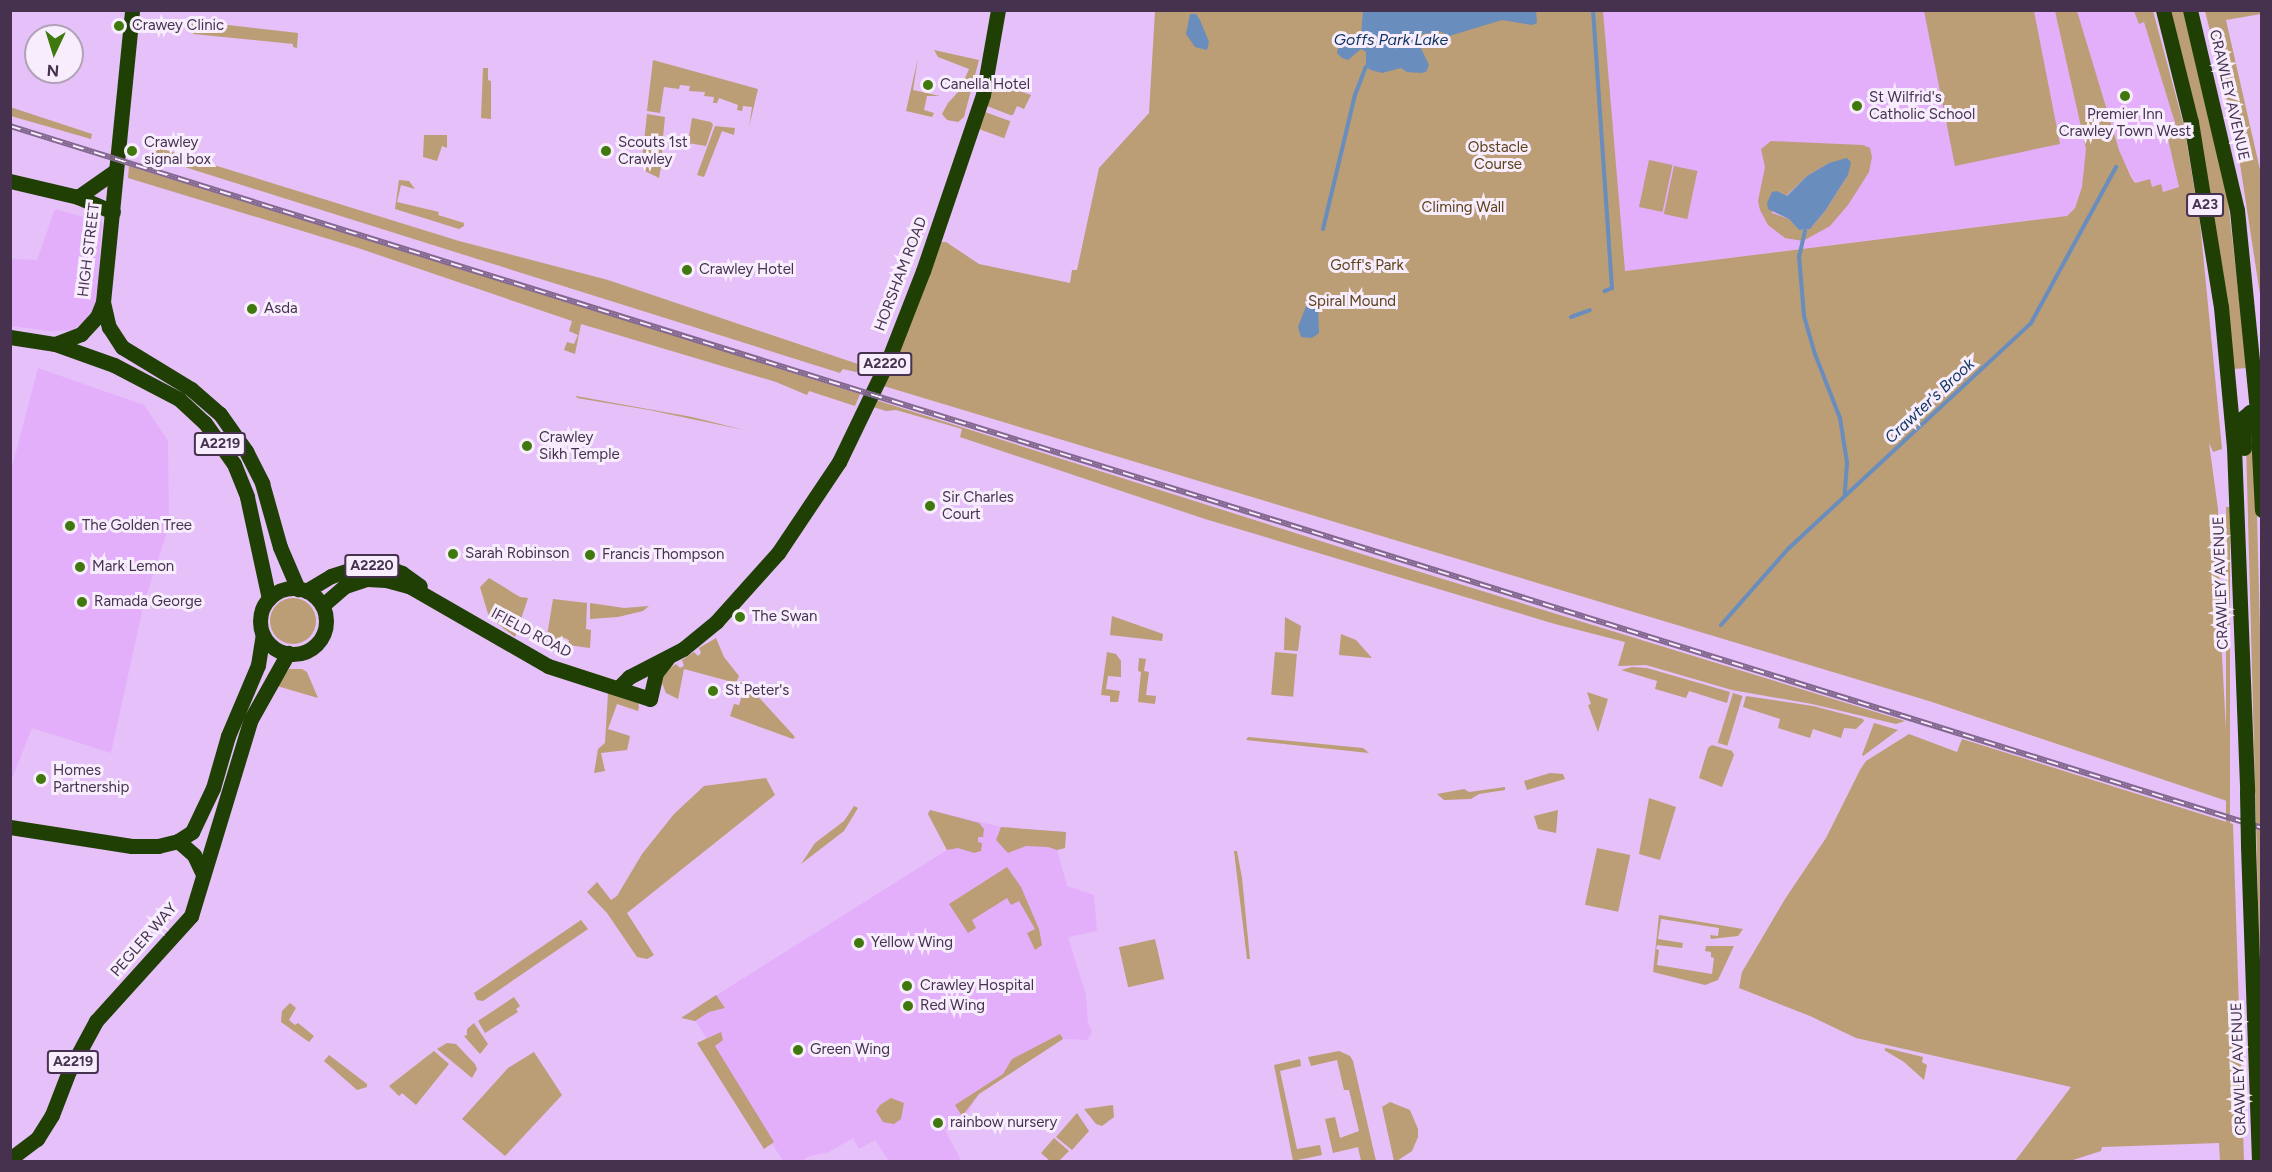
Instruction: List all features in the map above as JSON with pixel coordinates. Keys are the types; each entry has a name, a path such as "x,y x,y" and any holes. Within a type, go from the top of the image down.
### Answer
{"main road":[{"name":"A2219","path":"115,171 132,10"},
{"name":"HORSHAM ROAD","path":"650,699 656,673 668,659 716,622 763,572 824,486 848,445 888,358 930,252 983,95 998,10"},
{"name":"CRAWLEY AVENUE","path":"2163,10 2191,122 2221,307 2234,447 2259,1161"},
{"name":"CRAWLEY AVENUE","path":"2190,10 2237,210 2257,412 2262,510"},
{"path":"78,197 115,171"},
{"name":"HIGH STREET","path":"55,344 81,334 97,317 103,302 115,171"},
{"path":"10,181 78,197 113,212"},
{"name":"A2219","path":"103,302 110,327 122,347 191,389 220,414 246,451 262,483 280,547 302,590"},
{"name":"A2219","path":"10,337 55,344 99,358 144,378 179,399 206,423 234,464 248,497 269,599"},
{"path":"2240,603 2246,559 2243,418 2246,414 2257,412"},
{"name":"IFIELD ROAD","path":"302,590 343,571 377,566 402,573 434,598"},
{"name":"IFIELD ROAD","path":"322,605 345,586 367,579 386,580 409,586 434,598 548,666 650,699"},
{"path":"302,590 322,605 325,625 319,641 302,652 288,653 269,644 263,634 260,619 269,599 278,592 302,590"},
{"path":"10,827 132,846 158,846 178,841 192,832 213,788 228,736 258,665 263,634"},
{"name":"PEGLER WAY","path":"10,1159 37,1139 52,1115 69,1071 96,1021 191,916 251,719 288,653"},
{"name":"HORSHAM ROAD","path":"618,688 629,677 668,659"},
{"path":"178,841 192,851 203,874"}],"shaded area":[{"name":"St Wilfrid's Catholic School","path":"1602,11 2076,11 2083,35 2077,11 2153,11 2158,62 2176,127 2166,130 2180,187 2163,192 2152,187 2150,179 2135,183 2119,151 2107,169 2067,216 1624,271"},
{"path":"55,209 102,222 97,301 89,317 73,330 49,331 11,326 10,259 37,260"},
{"path":"38,368 144,405 168,441 169,526 144,603 111,753 32,728 11,781 11,463 13,463"},
{"name":"Crawley Hospital","path":"930,810 1001,827 1066,832 1065,848 1057,850 1067,886 1094,895 1097,931 1068,937 1086,995 1088,1023 1092,1031 1088,1040 1063,1039 979,1094 968,1112 945,1130 960,1158 959,1161 889,1161 875,1140 859,1149 853,1138 829,1152 810,1156 802,1161 783,1161 690,1012 947,850 928,814"}],"green space":[{"name":"Goff's Park","path":"1155,11 1603,11 1625,271 2067,216 2075,208 2082,187 2086,149 2055,11 2077,11 2119,150 2135,183 2150,179 2152,187 2161,184 2163,192 2179,187 2166,130 2176,126 2144,22 2139,24 2134,11 2153,11 2184,126 2200,223 2213,356 2222,449 2213,452 2209,443 2218,509 2220,620 2230,802 1929,701 877,384 938,242 946,242 979,264 1070,283 1072,270 1077,270 1099,168 1149,113"},
{"path":"1924,11 2034,11 2060,144 1955,166"},
{"path":"2169,11 2183,11 2227,193 2247,368 2233,369"},
{"path":"2205,11 2261,11 2261,14 2226,20 2261,174 2261,301 2235,131"},
{"path":"177,19 298,33 297,48 293,47 293,44 193,34 193,31 186,30 186,23 176,21"},
{"path":"934,50 979,60 964,117 958,122 947,120 942,114 960,90 969,69 938,57"},
{"path":"918,58 913,90 940,96 927,96 924,110 934,113 932,117 906,111"},
{"path":"653,60 758,89 749,127 752,107 743,106 742,111 737,110 738,105 719,98 717,103 713,103 714,97 704,96 705,92 689,91 690,86 680,85 679,89 664,87 660,113 647,111"},
{"path":"483,68 488,68 488,80 491,81 491,119 481,118"},
{"path":"994,82 1031,95 1024,109 1017,106 1013,115 1010,115 987,106"},
{"path":"10,107 92,134 91,139 11,116"},
{"path":"985,112 1010,121 1004,138 979,129"},
{"path":"647,114 665,117 663,137 668,139 668,143 663,142 661,162 666,164 666,168 661,167 659,178 645,171 646,159 642,159"},
{"path":"692,118 711,122 713,125 706,146 688,143"},
{"path":"715,126 735,128 734,135 722,131 704,177 697,175"},
{"path":"424,135 447,135 447,148 442,146 437,161 423,157"},
{"path":"1771,141 1863,145 1870,148 1872,157 1869,172 1848,205 1830,226 1803,241 1785,238 1768,225 1760,210 1758,201 1765,167 1761,149","holes":["1829,163 1848,175 1825,211 1810,229 1799,230 1789,219 1772,213 1777,191 1786,196 1807,176"]},
{"path":"159,148 459,241 608,280 864,366 856,372 843,369 840,373 156,158 154,154"},
{"path":"1649,160 1672,165 1662,212 1639,207"},
{"path":"129,166 860,394 855,406 809,391 807,395 776,382 581,324 575,354 564,350 567,342 574,344 578,335 569,331 572,321 358,248 128,178"},
{"path":"1674,166 1697,171 1687,219 1664,214"},
{"path":"399,180 409,181 415,189 401,185 397,202 439,212 438,215 464,223 464,226 459,229 395,209"},
{"path":"576,396 692,417 744,430 577,398"},
{"path":"876,400 1365,555 1905,721 1896,724 1812,704 1732,690 1646,665 1618,666 1625,642 1555,624 1205,519 960,437 962,429 896,410 886,411 873,407"},
{"path":"2255,442 2261,665 2261,1012 2246,443"},
{"path":"2226,507 2230,507 2230,1161 2226,1161"},
{"path":"489,578 520,597 528,598 515,637 489,617 480,587"},
{"path":"293,598 309,605 316,621 309,637 293,644 277,637 270,621 277,605"},
{"path":"553,599 587,603 586,629 591,630 590,648 568,645 569,640 562,637 560,642 547,636"},
{"path":"590,603 624,608 649,606 643,611 618,617 590,619"},
{"path":"1112,616 1163,634 1162,641 1110,635"},
{"path":"1285,617 1301,626 1298,651 1284,650"},
{"path":"1341,634 1356,640 1372,658 1339,655"},
{"path":"716,638 724,657 739,676 736,683 684,669 678,699 666,693 662,683 665,672 676,664 680,668 684,666 682,660 694,652 698,656 701,653 699,648"},
{"path":"1107,652 1116,654 1121,661 1121,677 1108,676 1106,689 1120,691 1118,702 1110,702 1110,696 1101,695"},
{"path":"1275,652 1297,654 1293,697 1271,695"},
{"path":"1139,658 1146,659 1144,671 1149,672 1146,695 1156,696 1155,704 1138,702 1141,672 1138,671"},
{"path":"1632,667 1647,668 1730,692 1727,703 1689,691 1686,698 1655,689 1657,681 1621,670"},
{"path":"289,669 302,669 307,672 318,698 277,686"},
{"path":"743,680 795,737 793,739 730,716 734,704 739,705 745,686 740,684"},
{"path":"1587,692 1608,699 1598,732 1588,705 1591,704"},
{"path":"608,693 638,703 639,707 638,711 617,704 608,729 630,736 627,750 601,753 605,771 594,773 598,749 605,743"},
{"path":"1733,693 1743,696 1727,746 1718,743"},
{"path":"1746,696 1813,706 1864,721 1856,729 1844,728 1841,738 1813,729 1810,738 1778,728 1780,719 1743,707"},
{"path":"1874,723 1898,730 1863,756 1862,755"},
{"path":"1909,734 1957,752 1962,739 2233,824 2244,1161 2220,1161 2219,1143 2102,1147 2101,1151 2070,1161 2015,1161 2071,1087 1856,1038 1810,1016 1739,988 1742,972 1785,899 1826,838 1866,761"},
{"path":"1248,737 1363,748 1369,753 1246,740"},
{"path":"1712,745 1732,751 1734,755 1722,787 1699,778 1708,748"},
{"path":"1550,773 1563,774 1565,779 1527,790 1524,781"},
{"path":"766,778 775,795 627,913 654,955 647,959 637,957 607,913 587,892 597,882 611,900 617,896 642,854 674,814 704,786"},
{"path":"1505,787 1505,790 1479,794 1471,799 1444,800 1437,794 1464,789 1469,792"},
{"path":"1649,798 1676,807 1660,860 1639,854"},
{"path":"854,806 858,808 844,831 801,864 815,843 844,821"},
{"path":"930,810 979,823 984,829 983,837 978,837 978,842 982,843 981,851 974,853 958,848 947,850 928,814"},
{"path":"1558,810 1556,833 1538,829 1534,816"},
{"path":"1001,827 1066,832 1065,848 1057,850 1048,847 1026,846 1008,853 996,840"},
{"path":"1597,848 1630,855 1618,912 1585,905"},
{"path":"1234,851 1237,851 1242,878 1250,959 1247,959"},
{"path":"1007,867 1021,887 1039,929 1042,945 1035,950 1027,933 1035,929 1019,901 1011,905 1007,898 972,920 976,928 968,933 949,904"},
{"path":"1659,915 1743,929 1738,936 1711,939 1710,935 1718,936 1719,928 1661,919 1658,939 1683,943 1682,948 1657,945 1656,949 1659,950 1657,965 1712,974 1714,958 1711,957 1711,952 1705,951 1706,946 1734,946 1718,980 1705,985 1653,972"},
{"path":"581,920 588,929 483,1001 477,1000 474,993"},
{"path":"1155,939 1164,979 1128,987 1119,947"},
{"path":"716,995 725,1008 709,1012 695,1021 681,1018"},
{"path":"514,997 520,1006 516,1009 518,1012 485,1033 478,1021"},
{"path":"290,1003 296,1008 289,1020 295,1025 298,1023 314,1036 309,1042 281,1022 282,1011"},
{"path":"474,1023 488,1044 480,1054 464,1036 467,1035 467,1029"},
{"path":"721,1032 723,1040 715,1046 774,1142 764,1149 697,1043"},
{"path":"1060,1034 1063,1039 979,1094 962,1116 955,1105 1003,1074 1012,1059"},
{"path":"447,1043 456,1044 475,1064 477,1069 472,1078 437,1049"},
{"path":"1886,1048 1923,1057 1922,1062 1927,1065 1924,1080 1904,1062 1884,1050"},
{"path":"434,1051 449,1064 416,1105 402,1093 399,1096 389,1086"},
{"path":"1339,1051 1350,1056 1353,1061 1376,1161 1361,1161 1358,1147 1333,1153 1325,1119 1335,1117 1340,1138 1359,1131 1349,1090 1344,1090 1337,1060 1311,1066 1308,1057"},
{"path":"534,1052 562,1095 505,1156 462,1119 508,1068"},
{"path":"329,1055 367,1084 367,1087 357,1090 324,1061"},
{"path":"1300,1059 1301,1066 1280,1071 1297,1149 1320,1145 1322,1155 1293,1161 1274,1065"},
{"path":"891,1098 904,1103 901,1119 894,1124 883,1122 876,1111 880,1105"},
{"path":"1390,1102 1410,1110 1418,1129 1418,1137 1412,1151 1397,1161 1394,1161 1382,1107"},
{"path":"1113,1105 1114,1117 1102,1126 1096,1124 1084,1109"},
{"path":"1077,1113 1089,1131 1072,1150 1056,1137"},
{"path":"1054,1138 1069,1151 1059,1161 1050,1161 1041,1153"}],"water":[{"name":"Goffs Park Lake","path":"1536,10 1537,23 1532,25 1502,20 1449,36 1441,32 1422,34 1419,44 1429,65 1426,72 1407,72 1401,68 1382,73 1366,67 1366,52 1361,49 1348,60 1337,53 1340,39 1345,34 1361,35 1363,11"},
{"path":"1190,14 1196,14 1200,20 1209,42 1207,50 1195,47 1186,34"},
{"path":"1847,158 1851,162 1848,175 1825,211 1810,229 1799,230 1789,219 1768,209 1767,203 1772,192 1777,191 1787,196 1807,176 1829,163"},
{"path":"1308,301 1318,306 1319,333 1312,338 1301,337 1298,327"}],"waterway":[{"path":"1593,10 1612,288 1605,291"},
{"path":"1323,229 1355,95 1366,67"},
{"name":"Crawter's Brook","path":"1721,625 1789,548 2031,323 2116,167"},
{"path":"1805,231 1799,256 1804,316 1815,354 1840,418 1847,462 1845,494"},
{"path":"1571,317 1590,310"}],"railway":[{"path":"10,126 2262,828"}],"place":[{"name":"Crawey Clinic","path":"119,26"},
{"name":"Canella Hotel","path":"928,85"},
{"name":"Premier Inn Crawley Town West","path":"2125,96"},
{"name":"St Wilfrid's Catholic School","path":"1857,106"},
{"name":"Crawley signal box","path":"132,151"},
{"name":"Scouts 1st Crawley","path":"606,151"},
{"name":"Crawley Hotel","path":"687,270"},
{"name":"Asda","path":"252,309"},
{"name":"Crawley Sikh Temple","path":"527,446"},
{"name":"Sir Charles Court","path":"930,506"},
{"name":"The Golden Tree","path":"70,526"},
{"name":"Sarah Robinson","path":"453,554"},
{"name":"Francis Thompson","path":"590,555"},
{"name":"Mark Lemon","path":"80,567"},
{"name":"Ramada George","path":"82,602"},
{"name":"The Swan","path":"740,617"},
{"name":"St Peter's","path":"713,691"},
{"name":"Homes Partnership","path":"41,779"},
{"name":"Yellow Wing","path":"859,943"},
{"name":"Crawley Hospital","path":"907,986"},
{"name":"Red Wing","path":"908,1006"},
{"name":"Green Wing","path":"798,1050"},
{"name":"rainbow nursery","path":"938,1123"}],"park label":[{"name":"Obstacle Course","path":"1498,156"},
{"name":"Climing Wall","path":"1463,208"},
{"name":"Spiral Mound","path":"1352,302"}]}
